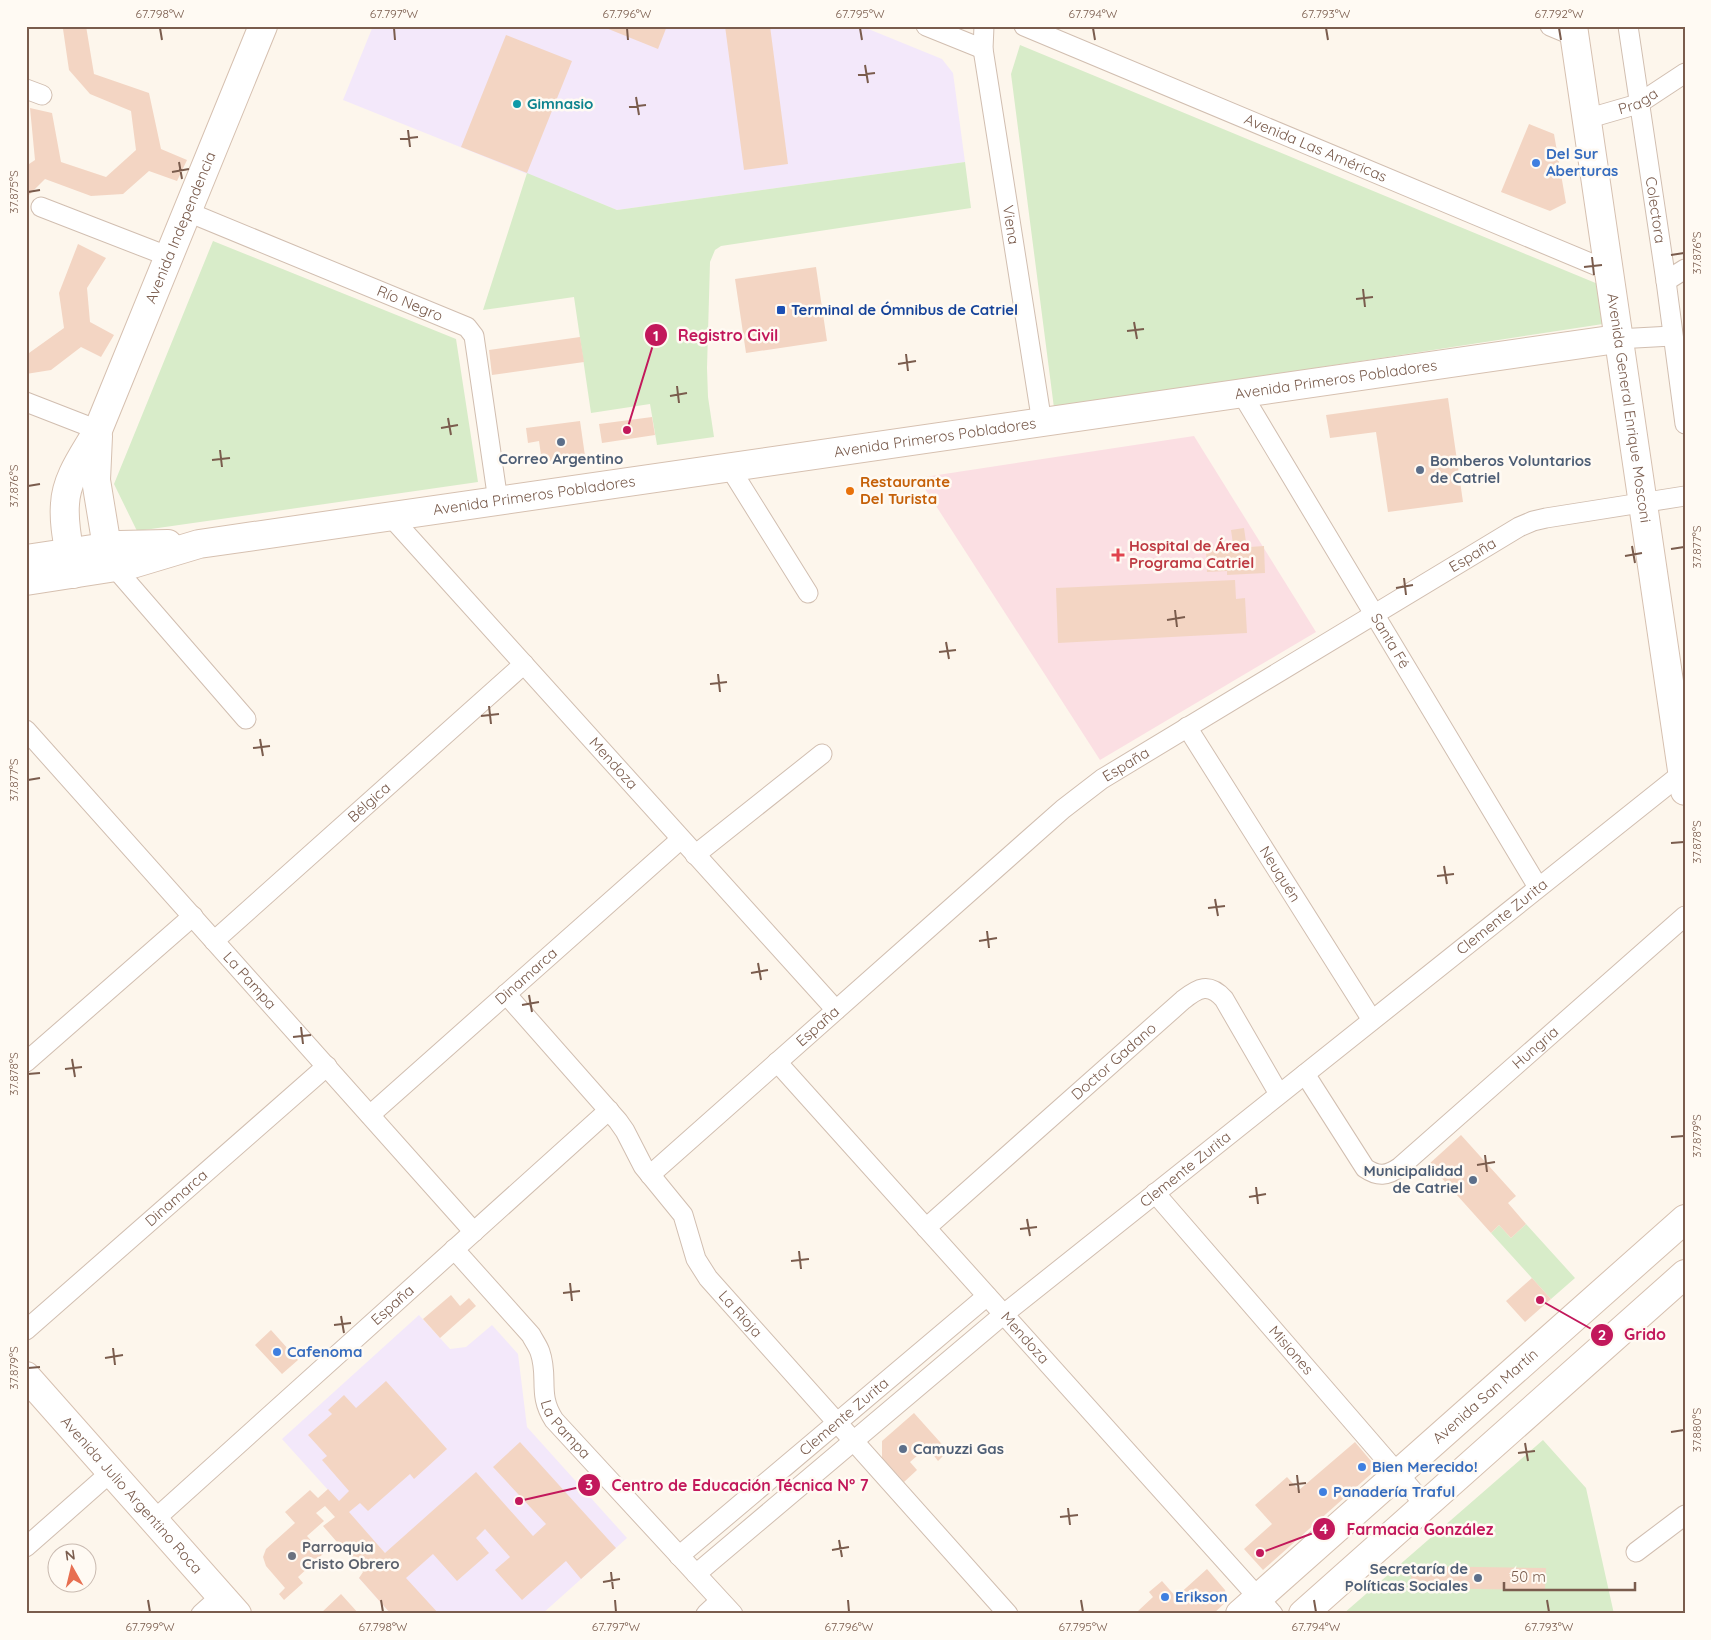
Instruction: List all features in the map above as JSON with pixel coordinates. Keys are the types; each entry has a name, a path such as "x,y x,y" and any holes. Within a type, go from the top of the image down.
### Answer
{"street":[{"name":"Avenida Independencia","path":"93,562 65,515 67,492 75,472 98,430 170,257 262,26"},
{"path":"926,26 984,49"},
{"name":"Viena","path":"984,26 984,49 1042,423"},
{"name":"Avenida Las Américas","path":"1024,26 1608,270"},
{"name":"Colectora","path":"1628,26 1685,424"},
{"name":"Avenida General Enrique Mosconi","path":"1566,30 1586,119 1617,339 1684,778"},
{"name":"Praga","path":"1586,119 1638,104 1685,73"},
{"path":"41,207 170,257"},
{"name":"Río Negro","path":"188,212 467,328 474,336 498,501"},
{"path":"1666,281 1685,269"},
{"name":"Avenida Primeros Pobladores","path":"26,559 140,562 199,544 1617,339 1672,336"},
{"name":"Santa Fé","path":"1242,394 1538,887"},
{"path":"26,402 98,430"},
{"name":"Avenida Independencia","path":"93,562 98,430"},
{"path":"730,468 808,593"},
{"name":"España","path":"650,1175 1075,798 1102,779 1506,534 1533,521 1685,496"},
{"name":"Mendoza","path":"391,517 836,1010"},
{"path":"93,562 246,719"},
{"name":"Avenida Primeros Pobladores","path":"26,581 93,562"},
{"name":"Bélgica","path":"214,941 524,664"},
{"name":"Neuquén","path":"1187,727 1372,1020"},
{"name":"La Pampa","path":"26,730 474,1232"},
{"path":"695,854 822,754"},
{"name":"Clemente Zurita","path":"696,1574 1004,1314 1538,887 1684,778"},
{"name":"Dinamarca","path":"370,1115 681,839"},
{"path":"28,1058 193,916"},
{"name":"Hungria","path":"1305,1074 1365,1168 1373,1174 1383,1176 1400,1167 1685,916"},
{"name":"Doctor Gadano","path":"926,1228 1183,1000 1197,990 1204,988 1212,990 1224,999 1279,1094"},
{"name":"La Rioja","path":"506,994 609,1110 625,1131 637,1158 683,1215 696,1259 701,1269 1008,1614"},
{"name":"Mendoza","path":"777,1062 1004,1314 1257,1608"},
{"name":"Dinamarca","path":"26,1330 327,1066"},
{"name":"España","path":"154,1520 609,1110"},
{"name":"Misiones","path":"1155,1193 1426,1506"},
{"name":"Avenida San Martín","path":"1257,1608 1398,1474 1685,1219"},
{"name":"La Pampa","path":"454,1249 531,1335 542,1361 545,1403 554,1420 727,1607"},
{"path":"1303,1614 1685,1274"},
{"name":"Clemente Zurita","path":"679,1556 987,1296"},
{"name":"Avenida Julio Argentino Roca","path":"26,1376 229,1605"},
{"path":"26,1547 111,1472"},
{"path":"1636,1552 1685,1515"},
{"path":"201,1614 229,1605"},
{"path":"706,1614 727,1607"}],"shaded area":[{"path":"373,26 861,26 942,59 953,73 965,162 617,210 343,100"},
{"name":"Hospital de Área Programa Catriel","path":"1194,436 1316,632 1100,760 918,478"},
{"path":"419,1315 450,1349 466,1347 492,1325 518,1354 527,1427 627,1538 542,1614 391,1614 359,1578 385,1553 282,1439"}],"green space":[{"path":"1020,45 1598,284 1603,324 1054,408 1011,74"},
{"path":"965,162 971,208 721,246 715,250 710,262 707,368 708,397 714,437 657,445 650,404 591,413 574,297 483,310 527,173 617,210"},
{"path":"213,241 456,339 478,482 137,531 114,484"},
{"path":"1526,1224 1575,1278 1551,1299 1491,1233 1499,1225 1511,1238"},
{"path":"1543,1440 1586,1488 1614,1614 1343,1614"}],"building":[{"path":"55,26 86,26 94,74 149,93 161,149 187,160 177,181 149,171 123,194 91,196 45,179 26,198 26,166 35,160 30,108 52,113 61,162 106,177 136,150 131,111 90,94 69,70 63,29"},
{"path":"601,26 667,26 658,49"},
{"path":"725,26 770,26 788,164 744,170"},
{"name":"Gimnasio","path":"506,35 572,61 527,173 461,147"},
{"name":"Del Sur Aberturas","path":"1529,124 1554,134 1566,203 1550,211 1501,192"},
{"path":"78,244 106,258 87,288 90,322 114,335 101,357 81,347 51,370 26,374 26,352 29,353 64,328 59,293"},
{"name":"Terminal de Ómnibus de Catriel","path":"816,267 827,341 746,353 735,279"},
{"path":"580,337 584,362 492,375 489,350"},
{"name":"Bomberos Voluntarios de Catriel","path":"1448,398 1463,502 1388,512 1376,432 1330,438 1326,415"},
{"path":"652,417 655,435 602,443 599,424"},
{"name":"Correo Argentino","path":"580,421 585,456 542,462 539,441 528,443 526,428"},
{"path":"1244,528 1246,542 1233,544 1231,530"},
{"path":"1264,546 1265,573 1227,575 1227,571 1207,572 1206,550"},
{"path":"1235,580 1236,599 1245,598 1247,633 1058,643 1056,588"},
{"name":"Municipalidad de Catriel","path":"1461,1135 1516,1196 1508,1203 1526,1224 1511,1238 1499,1225 1491,1233 1429,1164"},
{"path":"1532,1278 1551,1299 1525,1322 1506,1301"},
{"path":"451,1295 460,1306 469,1298 476,1306 440,1338 423,1319"},
{"name":"Cafenoma","path":"271,1330 298,1360 282,1374 255,1345"},
{"path":"386,1381 447,1449 414,1479 410,1474 368,1511 360,1503 349,1512 385,1553 476,1472 533,1536 546,1524 493,1467 520,1442 616,1548 581,1579 566,1561 522,1600 495,1570 510,1557 485,1529 476,1538 489,1553 457,1581 433,1554 406,1578 439,1614 391,1614 359,1578 363,1572 323,1526 335,1517 325,1506 316,1513 324,1521 307,1536 323,1554 298,1577 303,1583 284,1600 279,1594 285,1588 266,1566 263,1557 266,1549 295,1523 285,1512 310,1490 318,1498 328,1489 339,1501 349,1491 322,1460 327,1456 308,1435 332,1414 328,1410 344,1395 356,1408"},
{"name":"Camuzzi Gas","path":"914,1413 948,1451 938,1461 927,1447 910,1462 917,1470 904,1482 882,1458 882,1441"},
{"path":"1355,1442 1371,1461 1371,1474 1263,1570 1244,1549 1272,1524 1255,1505 1287,1477 1299,1490"},
{"name":"Secretaría de Políticas Sociales","path":"1411,1566 1546,1568 1545,1590 1411,1588"},
{"path":"1207,1569 1225,1590 1227,1601 1213,1614 1141,1614 1138,1611 1153,1597 1149,1592 1162,1581 1176,1597"},
{"path":"341,1594 359,1614 320,1614"}],"place":[{"name":"Gimnasio","path":"517,104"},
{"name":"Del Sur Aberturas","path":"1536,163"},
{"name":"Terminal de Ómnibus de Catriel","path":"781,310"},
{"name":"Registro Civil","path":"627,430"},
{"name":"Correo Argentino","path":"561,442"},
{"name":"Bomberos Voluntarios de Catriel","path":"1420,470"},
{"name":"Restaurante Del Turista","path":"850,491"},
{"name":"Hospital de Área Programa Catriel","path":"1118,555"},
{"name":"Municipalidad de Catriel","path":"1473,1180"},
{"name":"Grido","path":"1540,1300"},
{"name":"Cafenoma","path":"277,1352"},
{"name":"Camuzzi Gas","path":"903,1449"},
{"name":"Bien Merecido!","path":"1362,1467"},
{"name":"Panadería Traful","path":"1323,1492"},
{"name":"Centro de Educación Técnica N° 7","path":"519,1501"},
{"name":"Farmacia González","path":"1260,1553"},
{"name":"Parroquia Cristo Obrero","path":"292,1556"},
{"name":"Secretaría de Políticas Sociales","path":"1478,1578"},
{"name":"Erikson","path":"1165,1597"}]}
